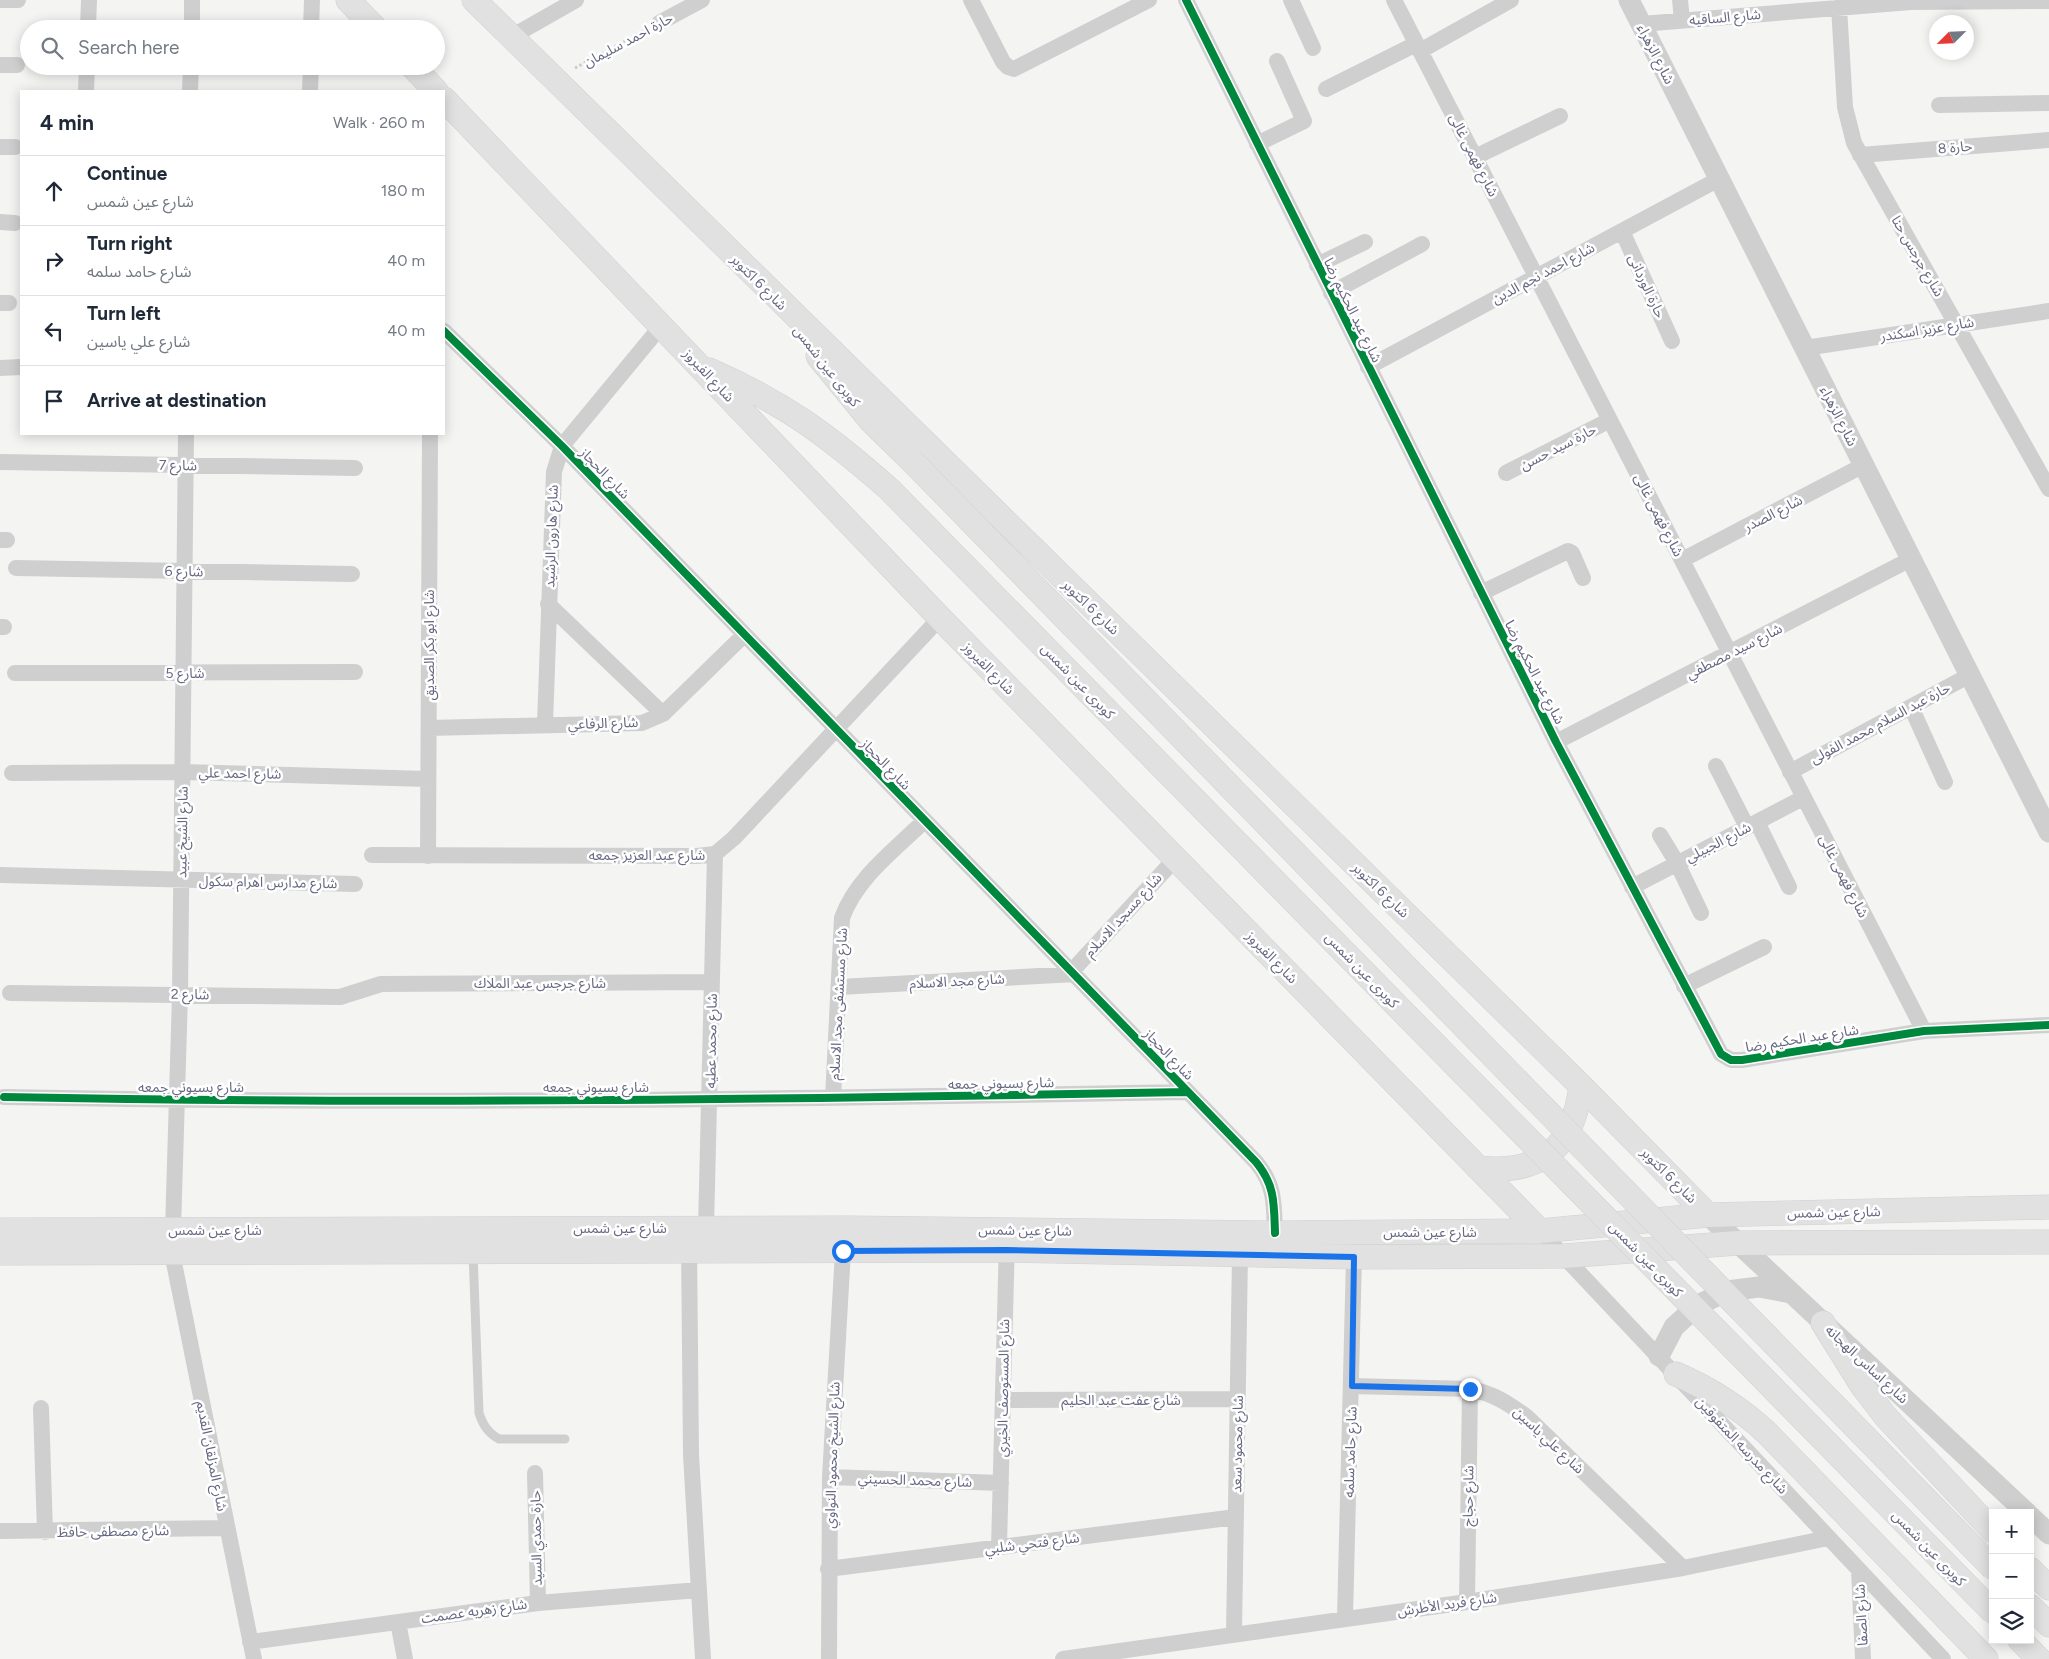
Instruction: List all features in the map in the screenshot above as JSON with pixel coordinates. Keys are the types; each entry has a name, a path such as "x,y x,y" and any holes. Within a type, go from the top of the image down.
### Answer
{"main road":[{"path":"348,0 367,20"},
{"name":"شارع 6 اكتوبر","path":"474,0 775,298 1581,1086 1708,1215"},
{"path":"421,75 435,90"},
{"name":"شارع الفيروز","path":"445,100 940,618 1540,1231"},
{"name":"كوبرى عين شمس","path":"775,298 837,381 871,422 912,461 1989,1564"},
{"name":"كوبرى عين شمس","path":"701,367 750,388 798,415 842,447 889,489 1989,1608"},
{"path":"1478,1168 1504,1171 1528,1166 1550,1153 1567,1134 1578,1111 1581,1086"},
{"name":"شارع عين شمس","path":"0,1230 172,1242 473,1253 695,1235 843,1251 1007,1240 1275,1233 1540,1231 1708,1215 2049,1207"},
{"name":"شارع عين شمس","path":"0,1253 172,1242 695,1235 1007,1240 1240,1254 1354,1257 1564,1256 1738,1243 2049,1242"},
{"path":"1823,1323 1863,1387 1886,1417 1989,1527"},
{"path":"1676,1374 1717,1394 1740,1409 1767,1433 1986,1659"},
{"path":"2034,1573 2049,1588"},
{"path":"2034,1610 2049,1625"},
{"path":"2024,1644 2039,1659"}],"street":[{"path":"0,0 18,0"},
{"path":"88,20 89,0"},
{"path":"192,0 192,20"},
{"path":"312,0 312,20"},
{"path":"511,37 576,0"},
{"name":"حارة احمد سليمان","path":"660,23 702,0"},
{"path":"971,0 1003,62 1008,67 1014,69 1149,0"},
{"name":"شارع عبد الحكيم رضا","path":"1186,0 1556,742 1721,1054 1731,1060 1742,1060 1924,1031 2049,1025"},
{"path":"1291,0 1314,48"},
{"name":"شارع فهمى غالى","path":"1394,0 1924,1031"},
{"path":"1326,89 1418,47 1511,0"},
{"name":"شارع الزهراء","path":"1628,0 2049,832"},
{"path":"1680,0 1682,20"},
{"name":"شارع الساقيه","path":"1641,24 1911,1 2049,1"},
{"name":"شارع جرجس حنا","path":"1839,7 1845,107 1854,142 2044,470 2049,489"},
{"path":"1257,144 1304,121 1277,61"},
{"path":"0,65 17,65"},
{"path":"86,90 87,75"},
{"path":"190,90 191,75"},
{"path":"310,90 311,75"},
{"path":"1939,105 2049,103"},
{"path":"1475,157 1560,116"},
{"name":"حارة 8","path":"1860,155 2049,140"},
{"name":"شارع احمد نجم الدين","path":"1368,367 1719,179"},
{"name":"حارة الوردانى","path":"1622,231 1672,340"},
{"path":"1317,265 1365,242"},
{"path":"1331,293 1422,244"},
{"name":"شارع عزيز اسكندر","path":"1805,348 2049,311"},
{"name":"شارع هارون الرشيد","path":"545,724 551,493 554,472 562,446 662,325"},
{"name":"شارع الحجاز","path":"445,332 562,446 744,636 1074,973 1267,1175 1274,1196 1275,1233"},
{"path":"0,368 20,367"},
{"name":"حارة سيد حسن","path":"1506,473 1610,420"},
{"name":"شارع الشيخ عبيد","path":"172,1242 180,994 186,435"},
{"name":"شارع ابو بكر الصديق","path":"428,856 430,435"},
{"name":"شارع 7","path":"0,462 356,468"},
{"name":"شارع الصدر","path":"1682,560 1864,466"},
{"path":"1481,593 1568,551 1572,553 1583,578"},
{"name":"شارع سيد مصطفي","path":"1556,742 1912,559"},
{"name":"شارع 6","path":"16,568 352,574"},
{"path":"548,604 663,714"},
{"name":"شارع عبد العزيز جمعه","path":"372,855 697,856 715,854 734,838 940,618"},
{"name":"شارع الرفاعي","path":"429,728 642,723 663,714 744,636"},
{"name":"شارع 5","path":"15,673 355,672"},
{"name":"حارة عبد السلام محمد الفولى","path":"1790,772 1970,675"},
{"path":"1911,706 1945,782"},
{"path":"1716,766 1789,887"},
{"name":"شارع احمد علي","path":"12,773 182,772 348,775 428,779"},
{"name":"شارع الجبيلي","path":"1632,887 1804,798"},
{"name":"شارع مستشفى مجد الاسلام","path":"833,1098 842,918 847,903 856,888 924,821"},
{"path":"1660,835 1677,863 1702,913"},
{"name":"شارع محمد عطيه","path":"703,1659 691,1455 695,1235 709,1100 715,854"},
{"name":"شارع مسجد الاسلام","path":"1074,973 1175,858"},
{"name":"شارع مدارس اهرام سكول","path":"0,875 355,884"},
{"path":"1684,986 1764,947"},
{"name":"شارع مجد الاسلام","path":"839,987 1074,973"},
{"name":"شارع جرجس عبد الملاك","path":"369,987 396,984 712,982"},
{"name":"شارع 2","path":"10,993 340,997 357,994 369,987"},
{"name":"شارع بسيوني جمعه","path":"4,1096 178,1100 709,1100 1188,1092"},
{"name":"شارع اساس الهجانه","path":"1708,1215 2022,1509"},
{"name":"شارع مدرسه المتفوقين","path":"1540,1231 1943,1659"},
{"name":"شارع المستوصف الخيري","path":"999,1547 1007,1240"},
{"name":"شارع المزلقان القديم","path":"172,1242 226,1528 254,1659"},
{"name":"شارع الشيخ محمود النواوي","path":"829,1659 830,1477 843,1251"},
{"name":"شارع محمود سعد","path":"1234,1634 1240,1254"},
{"name":"شارع حامد سلمه","path":"1345,1618 1354,1257"},
{"path":"1659,1356 1674,1327 1698,1305 1727,1291 1759,1287 1791,1293"},
{"name":"شارع علي ياسين","path":"1352,1386 1470,1389 1487,1392 1506,1401 1527,1418 1682,1568"},
{"name":"شارع حجاج","path":"1467,1602 1470,1389"},
{"name":"شارع عفت عبد الحليم","path":"1003,1400 1238,1399"},
{"path":"41,1408 45,1532"},
{"name":"حارة حمدي السيد","path":"535,1473 538,1603"},
{"name":"شارع محمد الحسيني","path":"830,1477 1001,1483"},
{"name":"شارع فتحي شلبي","path":"828,1569 1236,1517"},
{"path":"2034,1520 2049,1534"},
{"name":"شارع مصطفى حافظ","path":"0,1531 45,1532 226,1528"},
{"name":"شارع فريد الأطرش","path":"1063,1659 1141,1653 1234,1634 1467,1602 1682,1568 1828,1538"},
{"name":"شارع الصفا","path":"1859,1570 1863,1659"},
{"name":"شارع زهريه عصمت","path":"250,1642 538,1603 699,1590"},
{"path":"398,1622 405,1659"}],"lane":[{"path":"473,1253 479,1413 482,1424 490,1434 499,1439 565,1439"}],"cycle path":[{"path":"1186,0 1556,742 1721,1054 1731,1060 1742,1060 1924,1031 2049,1025"},
{"path":"445,332 562,446 1256,1162 1270,1187 1274,1203 1275,1233"},
{"path":"4,1097 448,1101 744,1099 1188,1092"}],"route":[{"path":"843,1251 1006,1250 1354,1257 1352,1386 1470,1389"}]}
